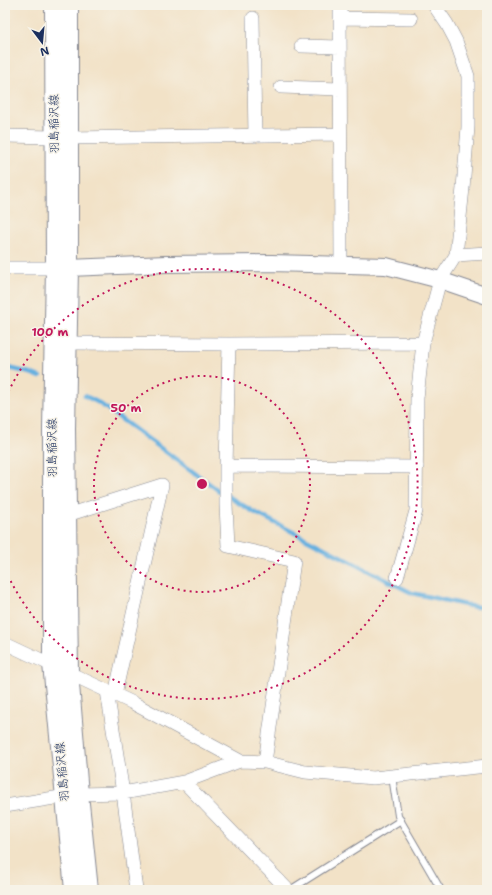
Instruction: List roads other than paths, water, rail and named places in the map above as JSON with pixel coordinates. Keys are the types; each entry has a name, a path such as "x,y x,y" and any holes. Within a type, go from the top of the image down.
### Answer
{"main road":[{"name":"羽島稲沢線","path":"54,5 62,137"},
{"name":"羽島稲沢線","path":"69,5 62,137 62,268 52,429 52,664 71,795 89,890"},
{"name":"羽島稲沢線","path":"62,268 68,343 66,429 71,795 74,890"}],"street":[{"path":"340,5 341,265"},
{"path":"398,578 416,511 417,398 423,343 440,280 456,255 464,188 468,127 468,76 456,41 434,5"},
{"path":"253,18 255,136"},
{"path":"340,18 411,19"},
{"path":"301,46 340,47"},
{"path":"281,87 340,89"},
{"path":"5,136 255,136 340,134"},
{"path":"456,255 487,253"},
{"path":"5,268 271,263 386,266 440,280 487,296"},
{"path":"68,343 423,343"},
{"path":"229,344 226,466 228,546 294,561 265,762"},
{"path":"226,466 417,467"},
{"path":"67,515 162,485 111,692 136,890"},
{"path":"5,643 111,692 240,761"},
{"path":"5,806 71,795 123,793 184,782 240,761 265,762 305,772 372,778 487,766"},
{"path":"184,782 289,890"}],"lane":[{"path":"392,776 398,816 441,890"},
{"path":"289,890 401,820"}],"waterway":[{"path":"5,367 40,377"},
{"path":"85,396 99,403 218,490 252,511 412,593 475,607 487,607"}]}
